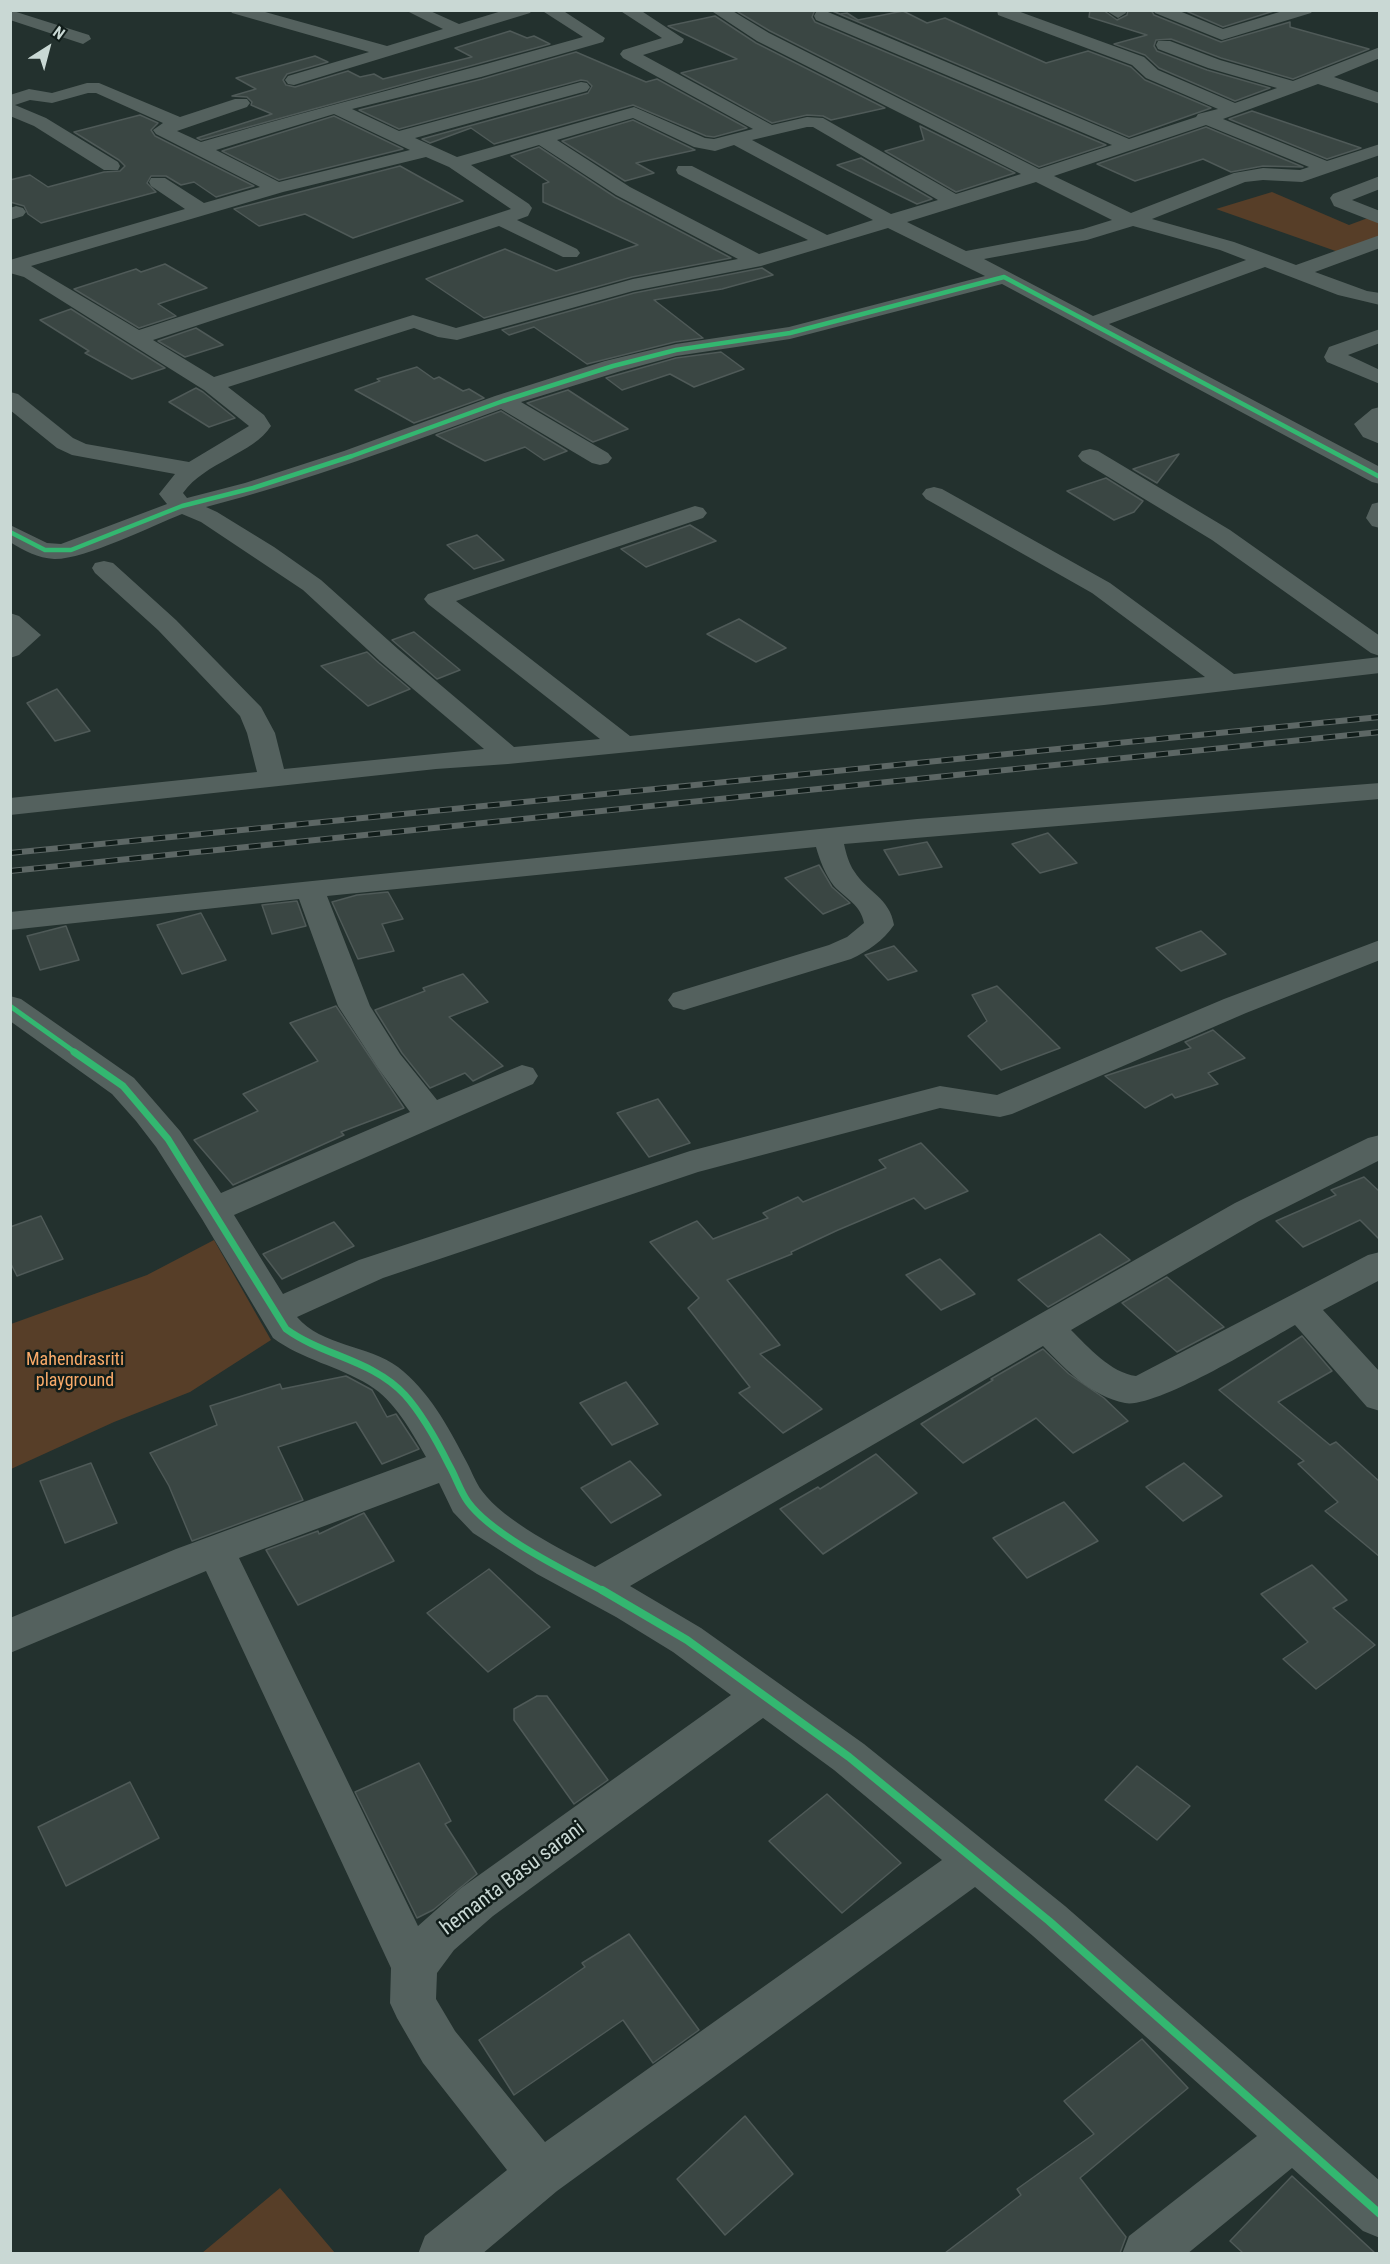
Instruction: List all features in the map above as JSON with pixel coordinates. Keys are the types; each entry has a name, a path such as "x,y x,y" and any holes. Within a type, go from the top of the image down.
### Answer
{"street":[{"path":"238,10 388,52"},
{"path":"413,10 458,30"},
{"path":"294,80 524,10"},
{"path":"199,149 335,108 597,38 549,10"},
{"path":"627,10 676,39 629,54 770,131"},
{"path":"718,10 763,37 1104,209 1132,220 1227,246 1345,291 1375,299 1380,298"},
{"path":"1161,10 1252,47"},
{"path":"1222,35 1305,10"},
{"path":"1004,12 1138,61 1152,74 1231,108"},
{"path":"10,14 84,39"},
{"path":"822,16 1129,146"},
{"path":"1164,45 1214,64 1294,87"},
{"path":"212,385 413,321 423,322 445,334 457,334 613,290 668,277 721,270 756,261 891,222 1129,146 1374,58"},
{"path":"524,59 543,68"},
{"path":"562,78 701,143 715,145 807,122 816,122 954,201"},
{"path":"1319,78 1380,99"},
{"path":"10,101 28,94 52,98 92,87 150,110 177,124"},
{"path":"398,137 581,87"},
{"path":"241,103 162,130 277,189"},
{"path":"137,338 520,212 522,208 456,163 335,108"},
{"path":"10,109 40,122 111,166"},
{"path":"456,163 634,112"},
{"path":"1204,118 1327,168"},
{"path":"543,139 623,191 756,261"},
{"path":"736,139 891,222 1093,323 1380,477"},
{"path":"965,257 1087,234 1132,220 1241,177 1263,174 1302,176 1380,149"},
{"path":"12,265 277,189 428,151"},
{"path":"685,170 825,241"},
{"path":"158,182 202,211"},
{"path":"1380,182 1340,198 1341,202 1380,218"},
{"path":"500,219 570,253"},
{"path":"1297,272 1380,241"},
{"path":"1093,323 1266,260"},
{"path":"12,265 31,273 212,385 256,420 260,426 256,432 193,471 176,485 171,494 182,506 209,518 265,552 312,585 389,655 508,756"},
{"path":"10,532 41,551 56,553 71,550 182,506 253,488 341,460 503,401 650,356 790,333 1004,277"},
{"path":"1380,335 1337,352 1335,357 1380,378"},
{"path":"10,399 65,442 80,450 193,471"},
{"path":"503,401 600,458"},
{"path":"1380,414 1365,424 1371,432 1380,437"},
{"path":"1090,456 1221,535 1380,648"},
{"path":"934,494 1101,588 1228,682"},
{"path":"1380,509 1378,518 1380,521"},
{"path":"624,744 437,599 695,513"},
{"path":"104,568 167,625 252,713 261,733 272,778"},
{"path":"10,621 28,635 10,650"},
{"path":"10,807 272,778 508,756 1380,665"},
{"path":"10,921 827,837 1380,791"},
{"path":"684,1000 840,952 858,944 879,925 879,916 874,906 848,884 840,873 827,837"},
{"path":"310,889 354,1006 388,1061 431,1116"},
{"path":"275,1312 371,1269 700,1161 940,1097 1000,1106 1235,1006 1380,949"},
{"path":"10,1006 123,1086 168,1138 286,1329 304,1342 363,1365 384,1376 405,1395 422,1418 449,1464 467,1501 487,1522 550,1563 596,1586 687,1641 849,1757 974,1862 1049,1921 1380,2214"},
{"path":"214,1210 522,1076"},
{"path":"596,1586 1247,1212 1380,1146"},
{"path":"1045,1327 1098,1375 1119,1387 1137,1390 1158,1382 1380,1264"},
{"path":"1299,1307 1375,1383"},
{"path":"10,1636 81,1604 216,1551 449,1464"},
{"path":"216,1551 414,1967 413,2002 439,2047 540,2174"},
{"name":"hemanta Basu sarani","path":"414,1967 438,1935 477,1902 763,1695"},
{"path":"443,2253 540,2174 974,1862"},
{"path":"1147,2253 1292,2138"}],"green space":[{"path":"1272,192 1349,225 1376,215 1379,216 1379,244 1347,255 1216,209"},
{"name":"Mahendrasriti playground","path":"214,1240 271,1340 190,1392 114,1422 11,1469 11,1324 147,1275"},
{"path":"280,2188 335,2253 202,2253"}],"building":[{"path":"743,10 815,10 812,17 815,22 1106,145 1039,167 770,31 738,12"},
{"path":"830,10 840,14 847,13 858,20 903,11 927,23 945,18 1046,63 1088,51 1131,67 1145,80 1211,108 1129,137"},
{"path":"1090,10 1103,10 1117,20 1127,15 1128,10 1151,10 1154,15 1221,42 1290,22 1290,27 1369,49 1293,79 1221,58 1171,39 1156,40 1154,46 1157,51 1207,70 1270,88 1235,101 1159,68 1145,55 1114,44 1147,35 1089,17"},
{"path":"1184,10 1277,10 1223,27"},
{"path":"715,16 756,43 885,108 831,120 823,116 807,115 772,123 681,73 737,59 668,26"},
{"path":"510,31 527,38 534,36 550,44 201,140 197,138 272,114 251,105 252,102 247,97 232,96 256,89 236,78 315,56 328,62 287,74 283,80 286,85 295,87 348,71 360,77 374,74 383,79 472,57 455,48"},
{"path":"576,52 646,82 657,79 747,128 714,137 706,136 633,105 494,144 471,128 430,143 422,139 588,93 592,86 587,81 581,80 399,129 359,110 482,79"},
{"path":"1252,111 1361,148 1327,159 1229,119"},
{"path":"140,115 158,123 151,130 155,136 254,186 216,197 194,182 181,185 166,176 151,176 147,183 156,192 41,223 28,214 24,206 10,202 10,180 30,175 48,187 104,172 120,171 125,166 119,160 74,132"},
{"path":"334,116 403,149 279,180 222,151"},
{"path":"633,120 695,150 636,163 654,173 625,181 562,141"},
{"path":"920,126 1015,173 956,192 885,151 924,140"},
{"path":"1206,127 1303,167 1263,166 1231,172 1203,159 1135,181 1097,164"},
{"path":"539,147 615,197 731,258 632,277 484,318 426,279 505,249 556,271 638,245 543,202 543,184 549,182 511,156"},
{"path":"861,158 932,199 917,204 837,165"},
{"path":"400,166 463,201 353,238 305,214 259,226 234,209"},
{"path":"165,264 207,288 158,304 176,316 139,328 74,289 136,269 141,272"},
{"path":"762,268 773,275 722,289 654,300 703,338 675,342 587,364 534,327 509,335 502,330 634,293"},
{"path":"71,309 165,368 132,379 85,353 89,351 40,320"},
{"path":"196,328 223,345 185,357 158,341"},
{"path":"721,352 744,369 694,387 670,374 622,390 606,378 676,358"},
{"path":"417,367 434,379 439,377 463,391 469,389 484,398 414,423 355,390 380,381 377,379"},
{"path":"196,388 235,418 209,427 169,402"},
{"path":"568,390 628,429 593,442 527,403"},
{"path":"501,411 567,451 544,460 525,447 485,461 436,435"},
{"path":"1179,454 1157,483 1133,469"},
{"path":"1106,478 1143,501 1134,512 1114,520 1067,491"},
{"path":"690,525 716,541 646,567 621,549"},
{"path":"477,535 504,560 474,569 447,545"},
{"path":"739,619 786,648 756,662 707,634"},
{"path":"414,632 460,670 437,679 392,640"},
{"path":"367,652 410,689 368,706 321,666"},
{"path":"57,689 90,731 55,741 27,703"},
{"path":"1048,833 1077,863 1040,873 1012,844"},
{"path":"927,842 942,867 899,875 884,850"},
{"path":"819,865 832,887 850,903 823,914 785,878"},
{"path":"388,892 403,919 382,924 394,951 358,959 332,902 357,895"},
{"path":"297,901 306,926 272,934 262,905"},
{"path":"201,913 226,960 182,974 157,925"},
{"path":"66,926 79,960 40,970 27,936"},
{"path":"1201,931 1226,954 1181,971 1156,948"},
{"path":"894,946 917,971 888,980 865,955"},
{"path":"463,974 488,1002 449,1017 503,1066 473,1081 465,1073 430,1088 402,1053 375,1010 425,991 423,988"},
{"path":"997,986 1060,1048 1001,1070 968,1036 987,1021 972,995"},
{"path":"336,1006 404,1108 341,1132 344,1135 233,1185 194,1140 258,1111 243,1094 318,1061 290,1023"},
{"path":"1213,1030 1245,1058 1208,1073 1218,1084 1175,1098 1172,1094 1145,1108 1105,1076 1191,1048 1185,1042"},
{"path":"658,1099 690,1143 649,1157 617,1113"},
{"path":"921,1143 968,1191 925,1209 914,1198 838,1230 791,1252 792,1254 727,1280 780,1345 760,1354 822,1409 783,1433 739,1393 750,1387 688,1308 699,1298 650,1242 697,1221 713,1239 768,1218 763,1213 798,1197 803,1202 886,1168 879,1160"},
{"path":"1364,1177 1380,1192 1380,1240 1360,1220 1303,1247 1276,1221 1336,1195 1331,1190"},
{"path":"41,1216 63,1259 17,1276 10,1262 10,1227"},
{"path":"334,1222 354,1246 282,1279 263,1254"},
{"path":"1100,1234 1130,1260 1048,1307 1018,1280"},
{"path":"940,1259 975,1294 941,1310 906,1275"},
{"path":"1167,1277 1224,1327 1177,1352 1122,1303"},
{"path":"1302,1336 1332,1371 1278,1402 1330,1445 1336,1442 1380,1482 1380,1557 1325,1511 1338,1502 1298,1464 1304,1461 1219,1390"},
{"path":"1043,1349 1069,1374 1104,1398 1128,1421 1073,1453 1036,1418 963,1463 921,1424 993,1380 991,1379"},
{"path":"346,1376 372,1390 387,1417 396,1414 419,1449 382,1464 356,1422 278,1447 303,1500 192,1541 169,1486 150,1453 217,1425 210,1406 280,1384 282,1389"},
{"path":"626,1382 658,1424 612,1445 580,1403"},
{"path":"876,1454 917,1493 823,1554 780,1509 818,1487 820,1489"},
{"path":"630,1461 661,1495 611,1523 581,1488"},
{"path":"91,1463 117,1523 65,1543 40,1481"},
{"path":"1184,1463 1222,1496 1183,1521 1146,1487"},
{"path":"1064,1502 1098,1541 1027,1578 993,1538"},
{"path":"364,1513 394,1561 298,1605 266,1550 318,1531 319,1534"},
{"path":"1312,1565 1347,1600 1333,1608 1375,1645 1316,1689 1283,1659 1308,1642 1261,1594"},
{"path":"489,1569 550,1627 488,1672 427,1613"},
{"path":"537,1696 547,1696 608,1780 574,1804 514,1720 514,1709"},
{"path":"419,1763 451,1821 445,1824 477,1874 433,1910 417,1918 355,1792"},
{"path":"1137,1766 1190,1806 1157,1840 1105,1800"},
{"path":"130,1782 159,1838 66,1886 38,1827"},
{"path":"827,1794 901,1863 842,1913 769,1841"},
{"path":"629,1934 699,2030 653,2063 623,2020 514,2095 479,2040 585,1967 582,1963"},
{"path":"1142,2039 1188,2088 1080,2178 1126,2237 1120,2253 945,2253 1021,2195 1017,2189 1094,2134 1064,2101"},
{"path":"745,2116 793,2174 725,2235 677,2179"},
{"path":"1292,2176 1375,2253 1243,2253 1230,2241"}],"railway":[{"path":"10,853 1380,717"},
{"path":"10,871 1380,732"}],"cycle path":[{"path":"10,532 45,550 53,552 71,550 182,506 253,488 352,456 503,401 613,366 676,350 790,333 1004,277 1380,477"},
{"path":"10,1006 123,1086 148,1113 168,1139 214,1210 286,1329 304,1342 363,1365 384,1376 405,1395 422,1418 449,1464 467,1501 487,1522 551,1563 630,1605 687,1640 849,1757 1049,1921 1380,2214"}]}
